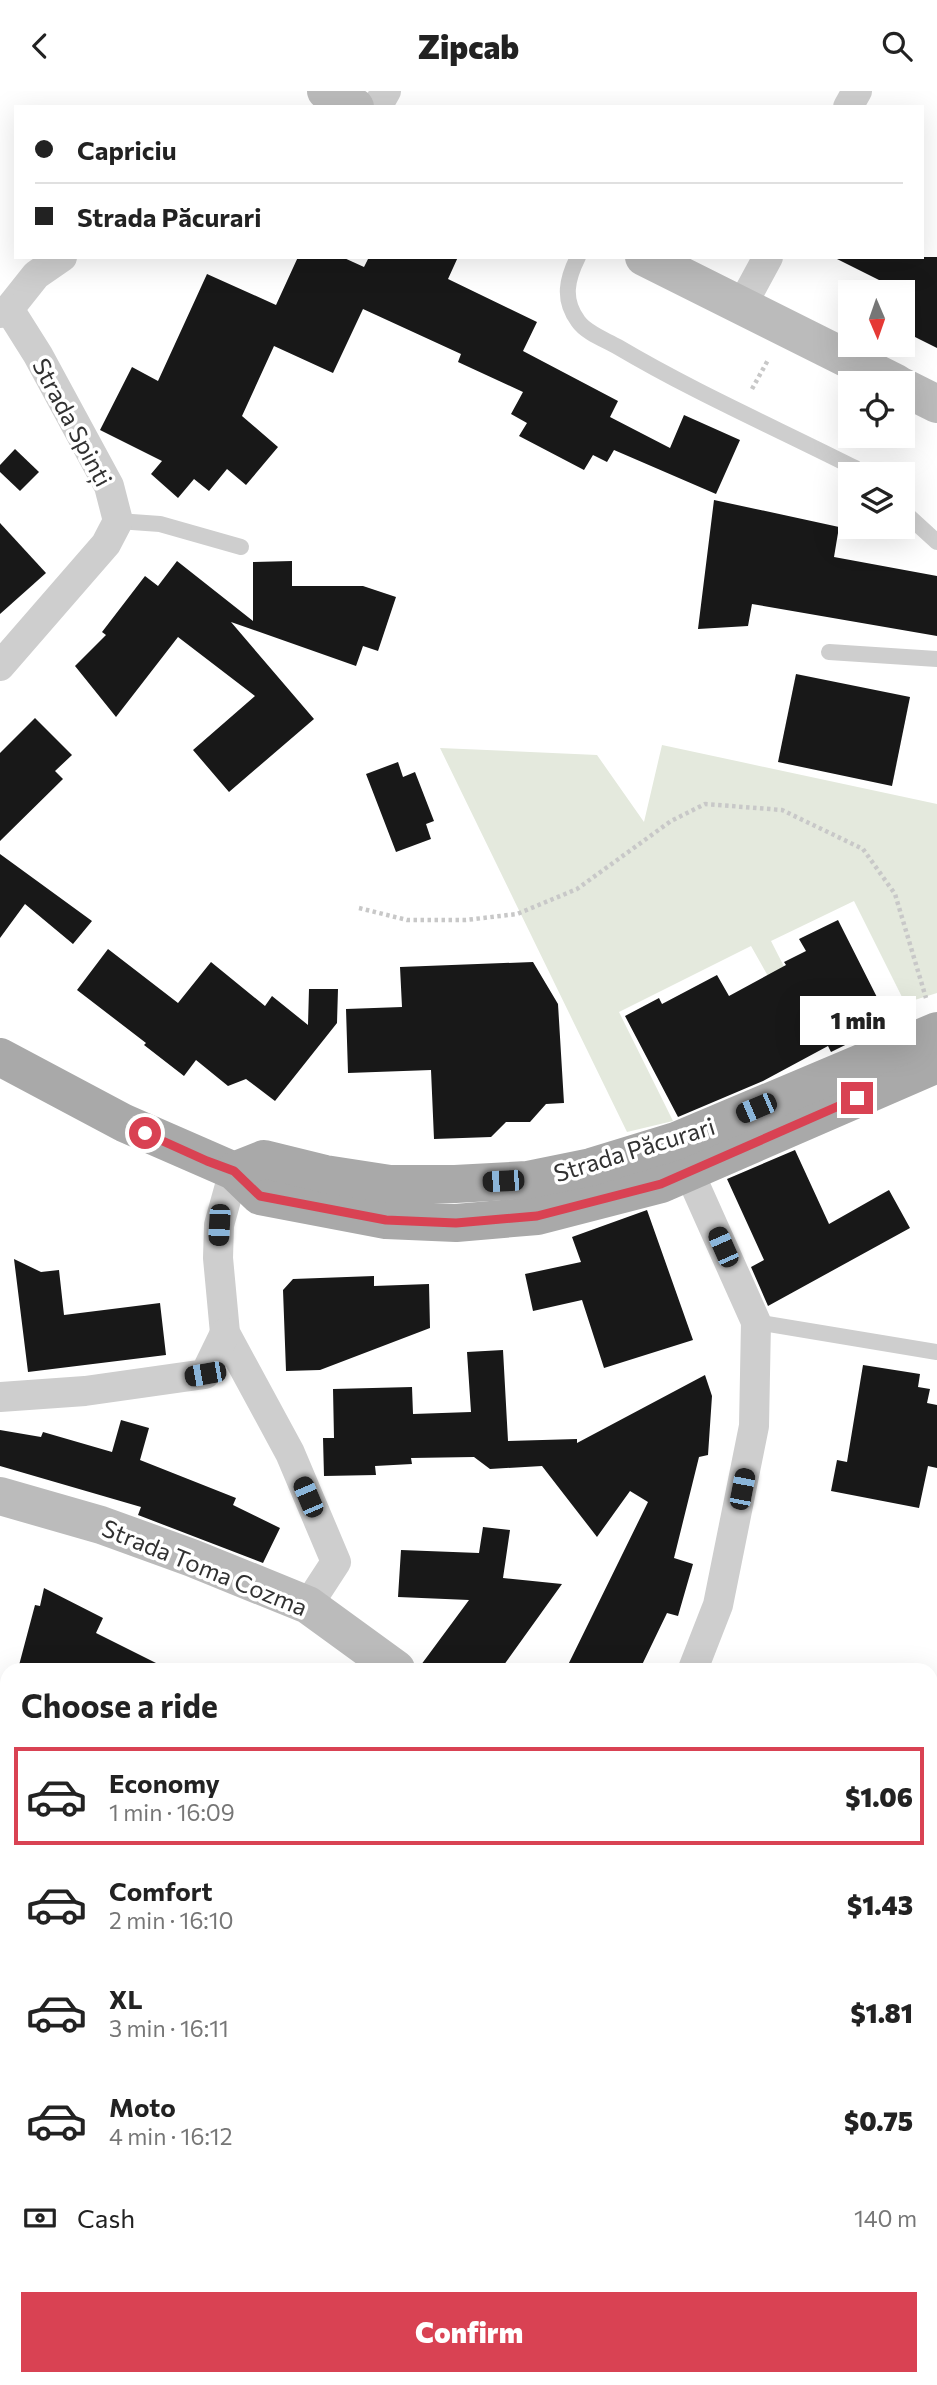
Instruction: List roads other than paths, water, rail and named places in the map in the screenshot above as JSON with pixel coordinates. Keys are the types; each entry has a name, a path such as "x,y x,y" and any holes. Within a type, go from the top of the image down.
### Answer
{"main road":[{"name":"Strada Păcurari","path":"234,1171 264,1159 325,1174 390,1184 455,1184 540,1177 591,1167 676,1141 936,1042"},
{"name":"Strada Păcurari","path":"0,1057 124,1123 234,1171 260,1196 386,1220 456,1223 537,1216 661,1184 689,1172 936,1042"}],"street":[{"path":"346,102 386,91"},
{"path":"3,309 36,275 59,259"},
{"path":"648,259 872,371"},
{"path":"741,307 767,259"},
{"name":"Strada Spinți","path":"3,309 38,355 109,487 118,521"},
{"path":"915,393 937,404"},
{"path":"0,666 106,544 118,521"},
{"path":"234,1171 219,1225 220,1298 225,1333 290,1453 335,1562 308,1605"},
{"path":"689,1172 756,1322 754,1426 718,1605 695,1663"},
{"path":"0,1397 85,1391 205,1374 225,1333"},
{"name":"Strada Toma Cozma","path":"0,1496 127,1534 192,1557 308,1605 388,1663"}],"lane":[{"path":"578,259 569,275 566,293 571,311 580,324 638,359 843,462"},
{"path":"118,521 160,524 240,547"},
{"path":"915,522 937,542"},
{"path":"829,652 937,659"},
{"path":"756,1322 937,1352"}]}
